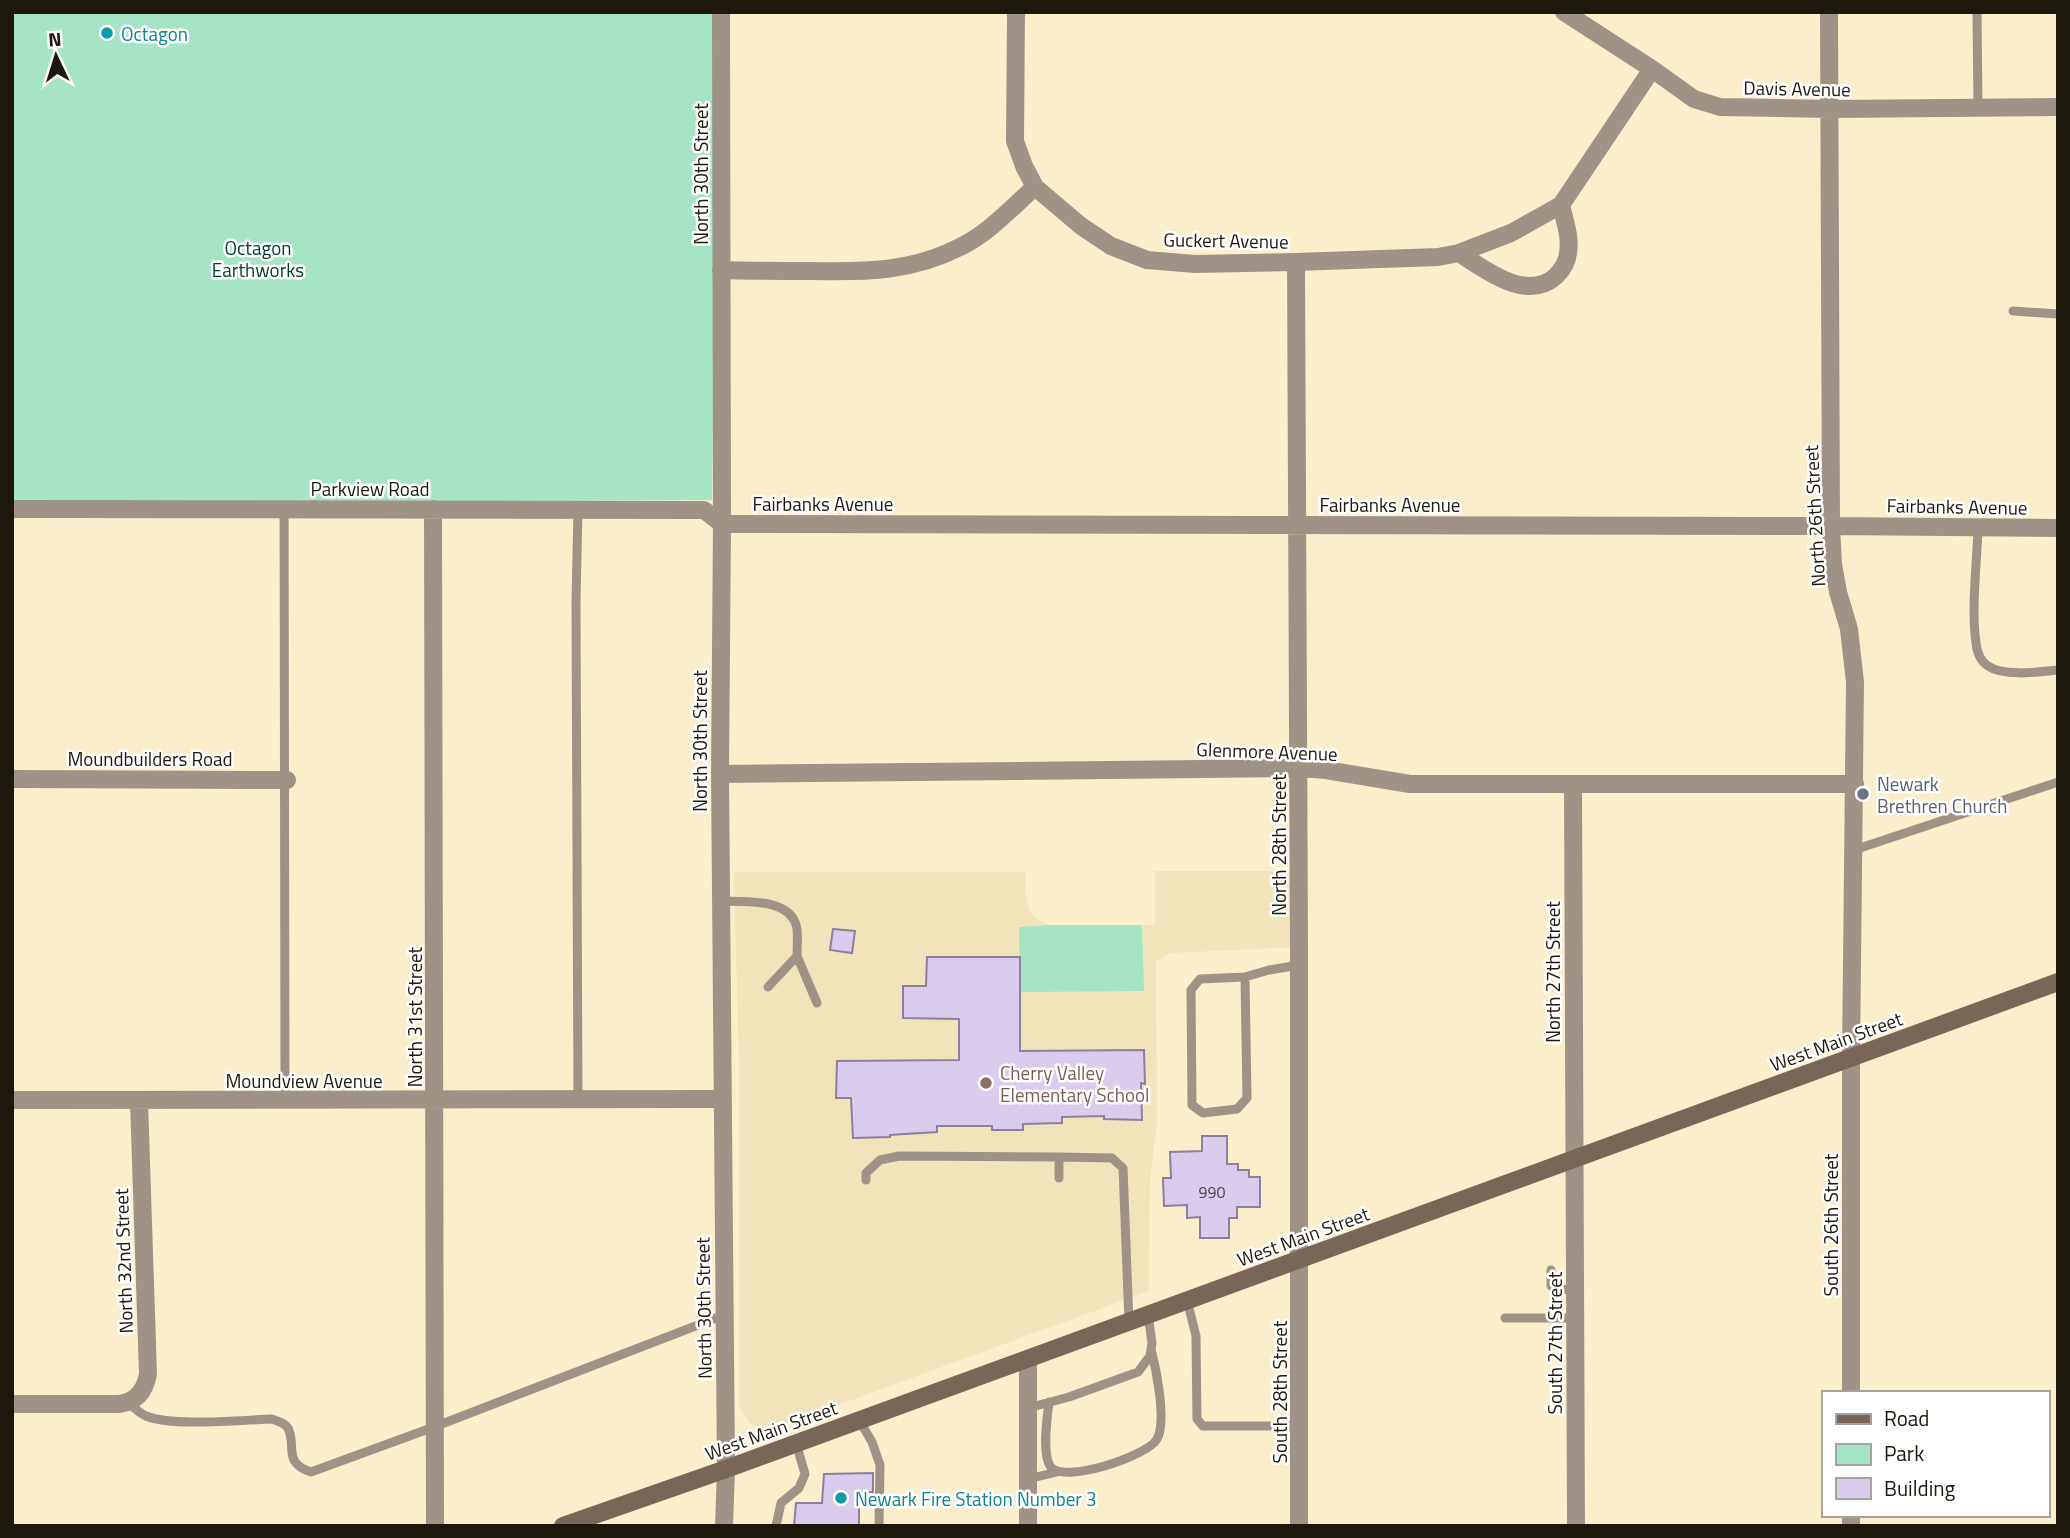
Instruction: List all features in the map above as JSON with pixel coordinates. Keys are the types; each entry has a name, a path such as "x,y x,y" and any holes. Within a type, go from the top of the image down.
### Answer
{"main road":[{"name":"West Main Street","path":"562,1526 726,1469 2058,982"}],"street":[{"name":"North 30th Street","path":"721,12 720,901 726,1469 724,1526"},
{"path":"721,270 870,272 933,259 961,247 986,231 1035,187 1015,141 1016,12"},
{"name":"Davis Avenue","path":"1564,12 1694,99 1720,107 1830,110 2058,107"},
{"name":"North 26th Street","path":"1829,12 1831,526 1833,564 1849,629 1855,682 1851,1058"},
{"name":"Guckert Avenue","path":"1035,187 1081,226 1111,246 1147,260 1195,264 1296,262 1438,257 1459,253 1511,233 1561,205 1652,69"},
{"path":"1459,253 1514,284 1534,286 1550,281 1563,269 1569,253 1561,205"},
{"name":"North 28th Street","path":"1296,262 1300,1259"},
{"name":"Parkview Road","path":"12,509 704,510 722,524"},
{"name":"North 31st Street","path":"433,509 435,1526"},
{"name":"Fairbanks Avenue","path":"722,524 2058,528"},
{"name":"Glenmore Avenue","path":"720,774 1299,768 1410,784 1855,784"},
{"name":"Moundbuilders Road","path":"12,779 287,780"},
{"name":"North 27th Street","path":"1573,785 1574,1159"},
{"name":"South 26th Street","path":"1851,1058 1851,1391"},
{"name":"Moundview Avenue","path":"12,1100 721,1099"},
{"name":"North 32nd Street","path":"124,1403 144,1389 148,1374 139,1101"},
{"name":"South 27th Street","path":"1574,1159 1576,1526"},
{"name":"South 28th Street","path":"1299,1526 1300,1259"},
{"path":"1028,1359 1028,1526"},
{"path":"12,1404 124,1403"}],"lane":[{"path":"1978,12 1978,108"},
{"path":"2013,311 2058,314"},
{"path":"284,509 287,780 285,1101"},
{"path":"578,510 578,1100"},
{"path":"1978,527 1975,616 1976,644 1981,660 1989,668 2006,672 2058,670"},
{"path":"1854,850 2058,782"},
{"path":"720,901 767,903 786,910 797,926 797,956 817,1003"},
{"path":"768,986 797,956"},
{"path":"1245,977 1247,1098 1237,1109 1203,1113 1192,1105 1191,990 1200,979 1245,977 1299,965"},
{"path":"866,1180 866,1173 880,1160 899,1156 1112,1158 1123,1168 1129,1322"},
{"path":"1059,1157 1059,1178"},
{"path":"1551,1270 1551,1286 1555,1289 1575,1290"},
{"path":"1187,1300 1196,1336 1197,1419 1203,1426 1300,1426"},
{"path":"124,1403 147,1417 186,1422 272,1419 288,1428 296,1464 311,1472 724,1315"},
{"path":"1028,1408 1138,1371 1150,1356 1152,1343 1148,1315"},
{"path":"1505,1318 1575,1318"},
{"path":"1028,1479 1057,1472 1072,1474 1100,1467 1149,1448 1157,1440 1160,1426 1158,1376 1151,1349"},
{"path":"1049,1402 1047,1458 1057,1472"},
{"path":"859,1420 872,1442 880,1465 879,1526"},
{"path":"776,1526 781,1503 799,1488 805,1474 796,1443"}],"shaded area":[{"path":"1155,871 1299,871 1299,947 1171,953 1156,962 1157,1121 1150,1181 1149,1291 770,1430 750,1423 739,1404 739,1071 734,872 1026,872 1025,893 1029,910 1037,919 1049,925 1155,925"}],"green space":[{"name":"Octagon Earthworks","path":"12,12 717,12 712,500 12,504"},
{"path":"1142,925 1144,991 1020,992 1019,927"}],"building":[{"path":"833,929 855,931 852,953 830,950"},
{"path":"927,957 1020,957 1020,1051 1144,1050 1142,1120 1104,1119 1104,1116 1062,1117 1062,1123 1023,1124 1023,1130 992,1130 992,1126 937,1126 937,1132 853,1138 851,1098 836,1098 837,1061 959,1060 959,1019 903,1018 903,986 926,986"},
{"path":"1202,1136 1227,1136 1227,1164 1238,1164 1238,1170 1249,1170 1249,1177 1260,1177 1260,1207 1237,1207 1237,1218 1229,1218 1229,1238 1200,1238 1200,1217 1187,1218 1187,1205 1164,1206 1163,1178 1171,1178 1170,1152 1202,1151"},
{"name":"Newark Fire Station Number 3","path":"873,1473 873,1492 859,1492 859,1526 794,1526 796,1503 822,1503 824,1474"}],"place":[{"name":"Octagon","path":"107,33"},
{"name":"Newark Brethren Church","path":"1863,794"},
{"name":"Cherry Valley Elementary School","path":"986,1083"},
{"name":"Newark Fire Station Number 3","path":"841,1498"}]}
